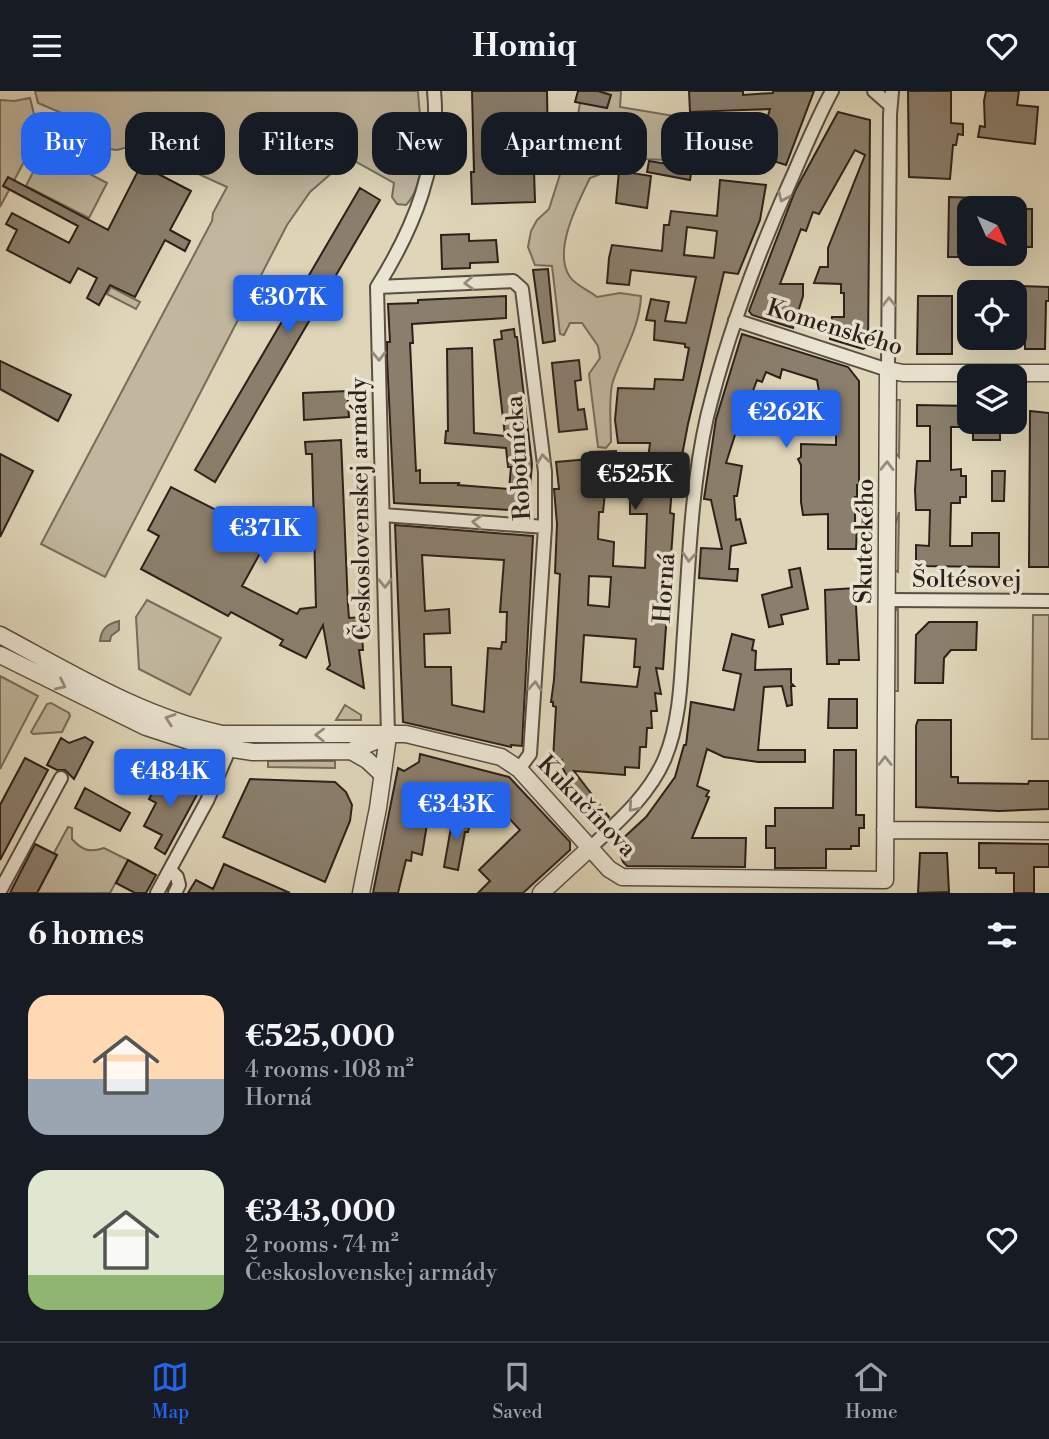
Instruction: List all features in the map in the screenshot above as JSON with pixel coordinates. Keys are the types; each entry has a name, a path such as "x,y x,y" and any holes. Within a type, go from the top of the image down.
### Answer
{"street":[{"path":"377,287 400,250 423,189 434,134 434,91"},
{"name":"Horná","path":"541,893 621,820 654,778 665,758 674,730 680,692 694,491 707,417 734,320 777,210 832,91"},
{"path":"874,91 890,105"},
{"path":"890,105 892,91"},
{"name":"Skuteckého","path":"885,886 890,105"},
{"name":"Robotnícka","path":"377,287 513,281 522,289 545,472 545,527 530,754 519,769"},
{"name":"Československej armády","path":"361,893 388,736 377,287"},
{"name":"Komenského","path":"734,320 904,373 1049,373"},
{"path":"383,515 545,527"},
{"name":"Šoltésovej","path":"886,600 1049,601"},
{"path":"0,635 151,713 222,734 253,753 351,751 388,736"},
{"path":"0,655 146,727 195,743 233,742"},
{"name":"Kukučínova","path":"233,742 414,735 501,757 519,769 610,869 622,877 885,886"},
{"path":"157,893 206,801 233,742"},
{"path":"351,751 367,759 382,774"},
{"path":"0,891 61,778"},
{"path":"885,830 1049,831"},
{"path":"170,870 177,877 179,885 175,893"}],"shaded area":[{"path":"35,91 418,91 419,112 372,112 372,171 358,163 358,112 239,112 239,175 330,175 310,192 287,225 105,577 41,544 212,221 213,213 227,187 201,175 225,175 225,112 125,112 125,148 117,150 111,149 111,112 59,112 38,103"},
{"path":"582,91 621,91 620,107 661,114 661,160 647,159 647,112 578,112"},
{"path":"30,98 34,112 21,112 21,167 0,207 0,100"},
{"path":"32,175 92,175 107,183 89,218 26,186"},
{"path":"380,175 419,175 406,205 397,204 392,197 394,183"},
{"path":"560,175 598,175 590,178 569,227 565,241 565,266 575,283 597,297 620,293 641,296 634,329 611,387 611,442 606,448 598,447 589,374 600,358 598,346 582,323 570,323 564,335 560,334 552,266 535,265 528,247 531,231 537,220 549,209"},
{"path":"111,287 140,302 136,309 107,294"},
{"path":"897,400 900,400 899,457 895,452"},
{"path":"899,512 898,572 894,570 894,529"},
{"path":"147,600 221,638 190,695 139,669 136,617"},
{"path":"898,608 898,691 892,691 893,613"},
{"path":"1033,615 1049,615 1049,739 1032,739"},
{"path":"119,621 119,630 111,636 110,641 100,641 105,628"},
{"path":"0,676 38,696 0,769"},
{"path":"51,703 69,713 62,732 33,734 31,732 47,704"},
{"path":"345,705 361,715 361,720 336,720"},
{"path":"268,761 335,761 335,768 268,767"},
{"path":"68,827 72,828 72,839 79,846 90,850 104,848 128,860 110,893 37,893"}],"building":[{"path":"472,91 547,91 547,112 481,112 481,175 534,175 535,202 472,204 471,172 474,172"},
{"path":"578,91 598,91 611,95 607,108 575,102"},
{"path":"689,91 743,91 743,95 773,91 814,91 786,165 778,162 778,112 769,112 770,109 690,112"},
{"path":"908,91 951,91 951,123 963,124 963,135 958,134 956,145 953,145 950,179 909,177"},
{"path":"986,91 1019,91 1017,105 1038,107 1035,144 978,137 980,126 985,127"},
{"path":"838,112 870,120 868,346 863,349 830,339 832,317 844,317 844,293 841,293 841,284 814,283 820,267 828,267 828,248 865,155 855,150 819,214 813,212 806,231 801,229 780,284 803,284 803,296 793,328 752,315 749,311 795,191"},
{"path":"649,161 661,163 661,175 647,172"},
{"path":"136,175 160,175 191,191 170,230 190,241 185,251 165,240 135,297 110,285 99,305 87,298 97,278 78,268 70,283 7,250 17,230 6,224 12,213 69,243 78,226 3,186 8,177 108,230"},
{"path":"619,175 651,176 647,208 616,203"},
{"path":"663,175 691,175 690,180"},
{"path":"720,180 766,185 760,220 738,274 724,272 676,487 672,487 670,513 674,514 663,669 656,668 661,694 655,693 657,711 651,711 652,728 647,728 646,747 640,747 639,768 625,767 625,775 574,771 609,817 607,819 585,804 577,794 562,767 562,760 553,760 556,707 551,702 560,574 555,573 557,524 554,489 559,489 556,462 590,459 590,452 616,451 617,494 605,493 603,512 599,512 598,539 614,542 613,566 645,568 647,514 630,514 630,487 637,486 637,480 653,480 657,461 648,459 650,443 618,443 615,420 618,388 654,389 655,379 683,380 689,348 685,347 685,344 654,340 655,321 646,320 651,299 669,302 665,321 686,323 696,277 631,270 629,285 607,283 609,258 612,245 662,251 664,225 669,225 671,211 717,216","holes":["687,227 717,231 714,258 684,255","589,576 611,577 609,607 588,605","584,635 636,639 634,667 640,667 637,687 581,682"]},
{"path":"360,188 380,200 215,482 195,470"},
{"path":"949,197 957,197 957,257 948,257"},
{"path":"1027,209 1032,209 1032,247 1027,247"},
{"path":"469,234 469,241 496,240 498,262 470,263 470,268 442,269 441,235"},
{"path":"548,269 555,341 543,343 533,270"},
{"path":"1027,286 1049,287 1045,349 1027,349"},
{"path":"506,296 506,318 412,324 413,343 410,343 416,471 420,470 420,483 459,483 458,485 509,489 511,467 508,467 506,448 445,443 448,431 447,349 472,348 474,433 505,436 494,340 502,339 501,331 514,329 532,464 528,511 394,503 387,358 387,342 390,342 388,304"},
{"path":"918,296 952,296 952,354 917,354"},
{"path":"742,334 848,367 859,381 856,549 828,549 828,514 803,515 801,465 798,459 801,457 801,444 836,445 836,406 826,401 819,391 817,380 782,369 780,378 766,372 762,382 757,380 750,399 745,404 726,463 742,466 737,496 734,496 736,520 740,519 746,543 731,546 729,569 738,569 737,581 699,578 701,548 722,549 711,500 704,499 716,419"},
{"path":"579,360 581,380 575,381 578,410 584,409 587,429 559,432 552,363"},
{"path":"0,361 71,395 58,421 0,389"},
{"path":"347,391 349,417 304,420 303,393"},
{"path":"917,405 957,406 957,427 951,427 951,470 961,469 961,476 966,476 966,497 960,497 960,503 951,503 950,546 972,546 972,533 999,533 999,567 916,566 916,545 929,546 930,510 916,510 917,461 930,461 930,426 917,426"},
{"path":"1030,411 1049,413 1049,567 1029,567"},
{"path":"973,434 1000,434 1000,440 973,440"},
{"path":"341,440 349,618 361,617 363,650 359,650 364,688 327,669 330,665 323,625 306,658 280,645 283,640 231,612 228,616 141,569 159,536 148,530 171,487 269,537 242,586 297,614 300,609 316,607 312,454 306,454 305,442"},
{"path":"0,454 33,471 0,537"},
{"path":"992,471 1005,471 1004,501 992,501"},
{"path":"395,525 533,536 522,746 511,747 403,722","holes":["422,555 504,560 500,612 507,612 506,642 502,642 501,649 488,648 484,712 452,705 451,667 425,667 424,634 450,633 449,609 425,611"]},
{"path":"800,568 808,609 781,615 783,624 769,627 762,595 792,587 789,570"},
{"path":"855,588 859,660 839,660 839,664 827,664 825,590"},
{"path":"929,622 977,622 976,650 951,650 944,658 943,683 915,683 916,635"},
{"path":"732,634 754,640 752,650 756,651 755,670 791,669 791,683 794,686 791,686 792,705 787,706 782,686 764,687 758,750 805,750 805,762 758,762 724,757 707,749 697,786 709,791 706,796 709,797 692,838 746,838 745,867 627,866 623,862 618,843 646,817 675,777 686,745 691,702 734,710 741,674 723,670"},
{"path":"829,699 857,699 857,728 828,728"},
{"path":"918,720 951,720 951,777 958,777 958,783 1028,784 1029,781 1049,781 1049,809 999,811 916,807"},
{"path":"85,737 93,742 74,779 65,770 57,770 47,765 61,738 69,743"},
{"path":"834,750 856,750 856,815 864,815 864,828 859,828 859,846 851,846 851,849 826,849 826,868 775,868 775,848 766,848 766,826 775,826 775,808 833,808"},
{"path":"420,754 509,777 570,842 570,850 523,893 478,893 490,881 479,870 520,830 492,800 449,789 451,804 446,817 428,818 422,855 412,852 411,861 406,860 398,893 373,893 398,768 404,771 419,762"},
{"path":"25,758 48,770 0,860 0,805"},
{"path":"163,772 199,791 165,854 155,848 162,835 144,826 156,803 149,799"},
{"path":"250,779 335,782 346,792 352,805 350,821 325,882 223,837"},
{"path":"85,788 130,813 120,831 75,808"},
{"path":"453,816 471,819 468,832 465,832 458,870 444,867"},
{"path":"979,843 1049,844 1049,867 1034,867 1034,893 1014,893 1014,873 996,873 996,868 979,868"},
{"path":"35,844 57,855 37,893 10,893"},
{"path":"920,853 947,853 949,892 918,893"},
{"path":"128,860 156,875 146,893 135,893 116,883"},
{"path":"224,864 290,893 188,893 196,880 213,889"}]}
